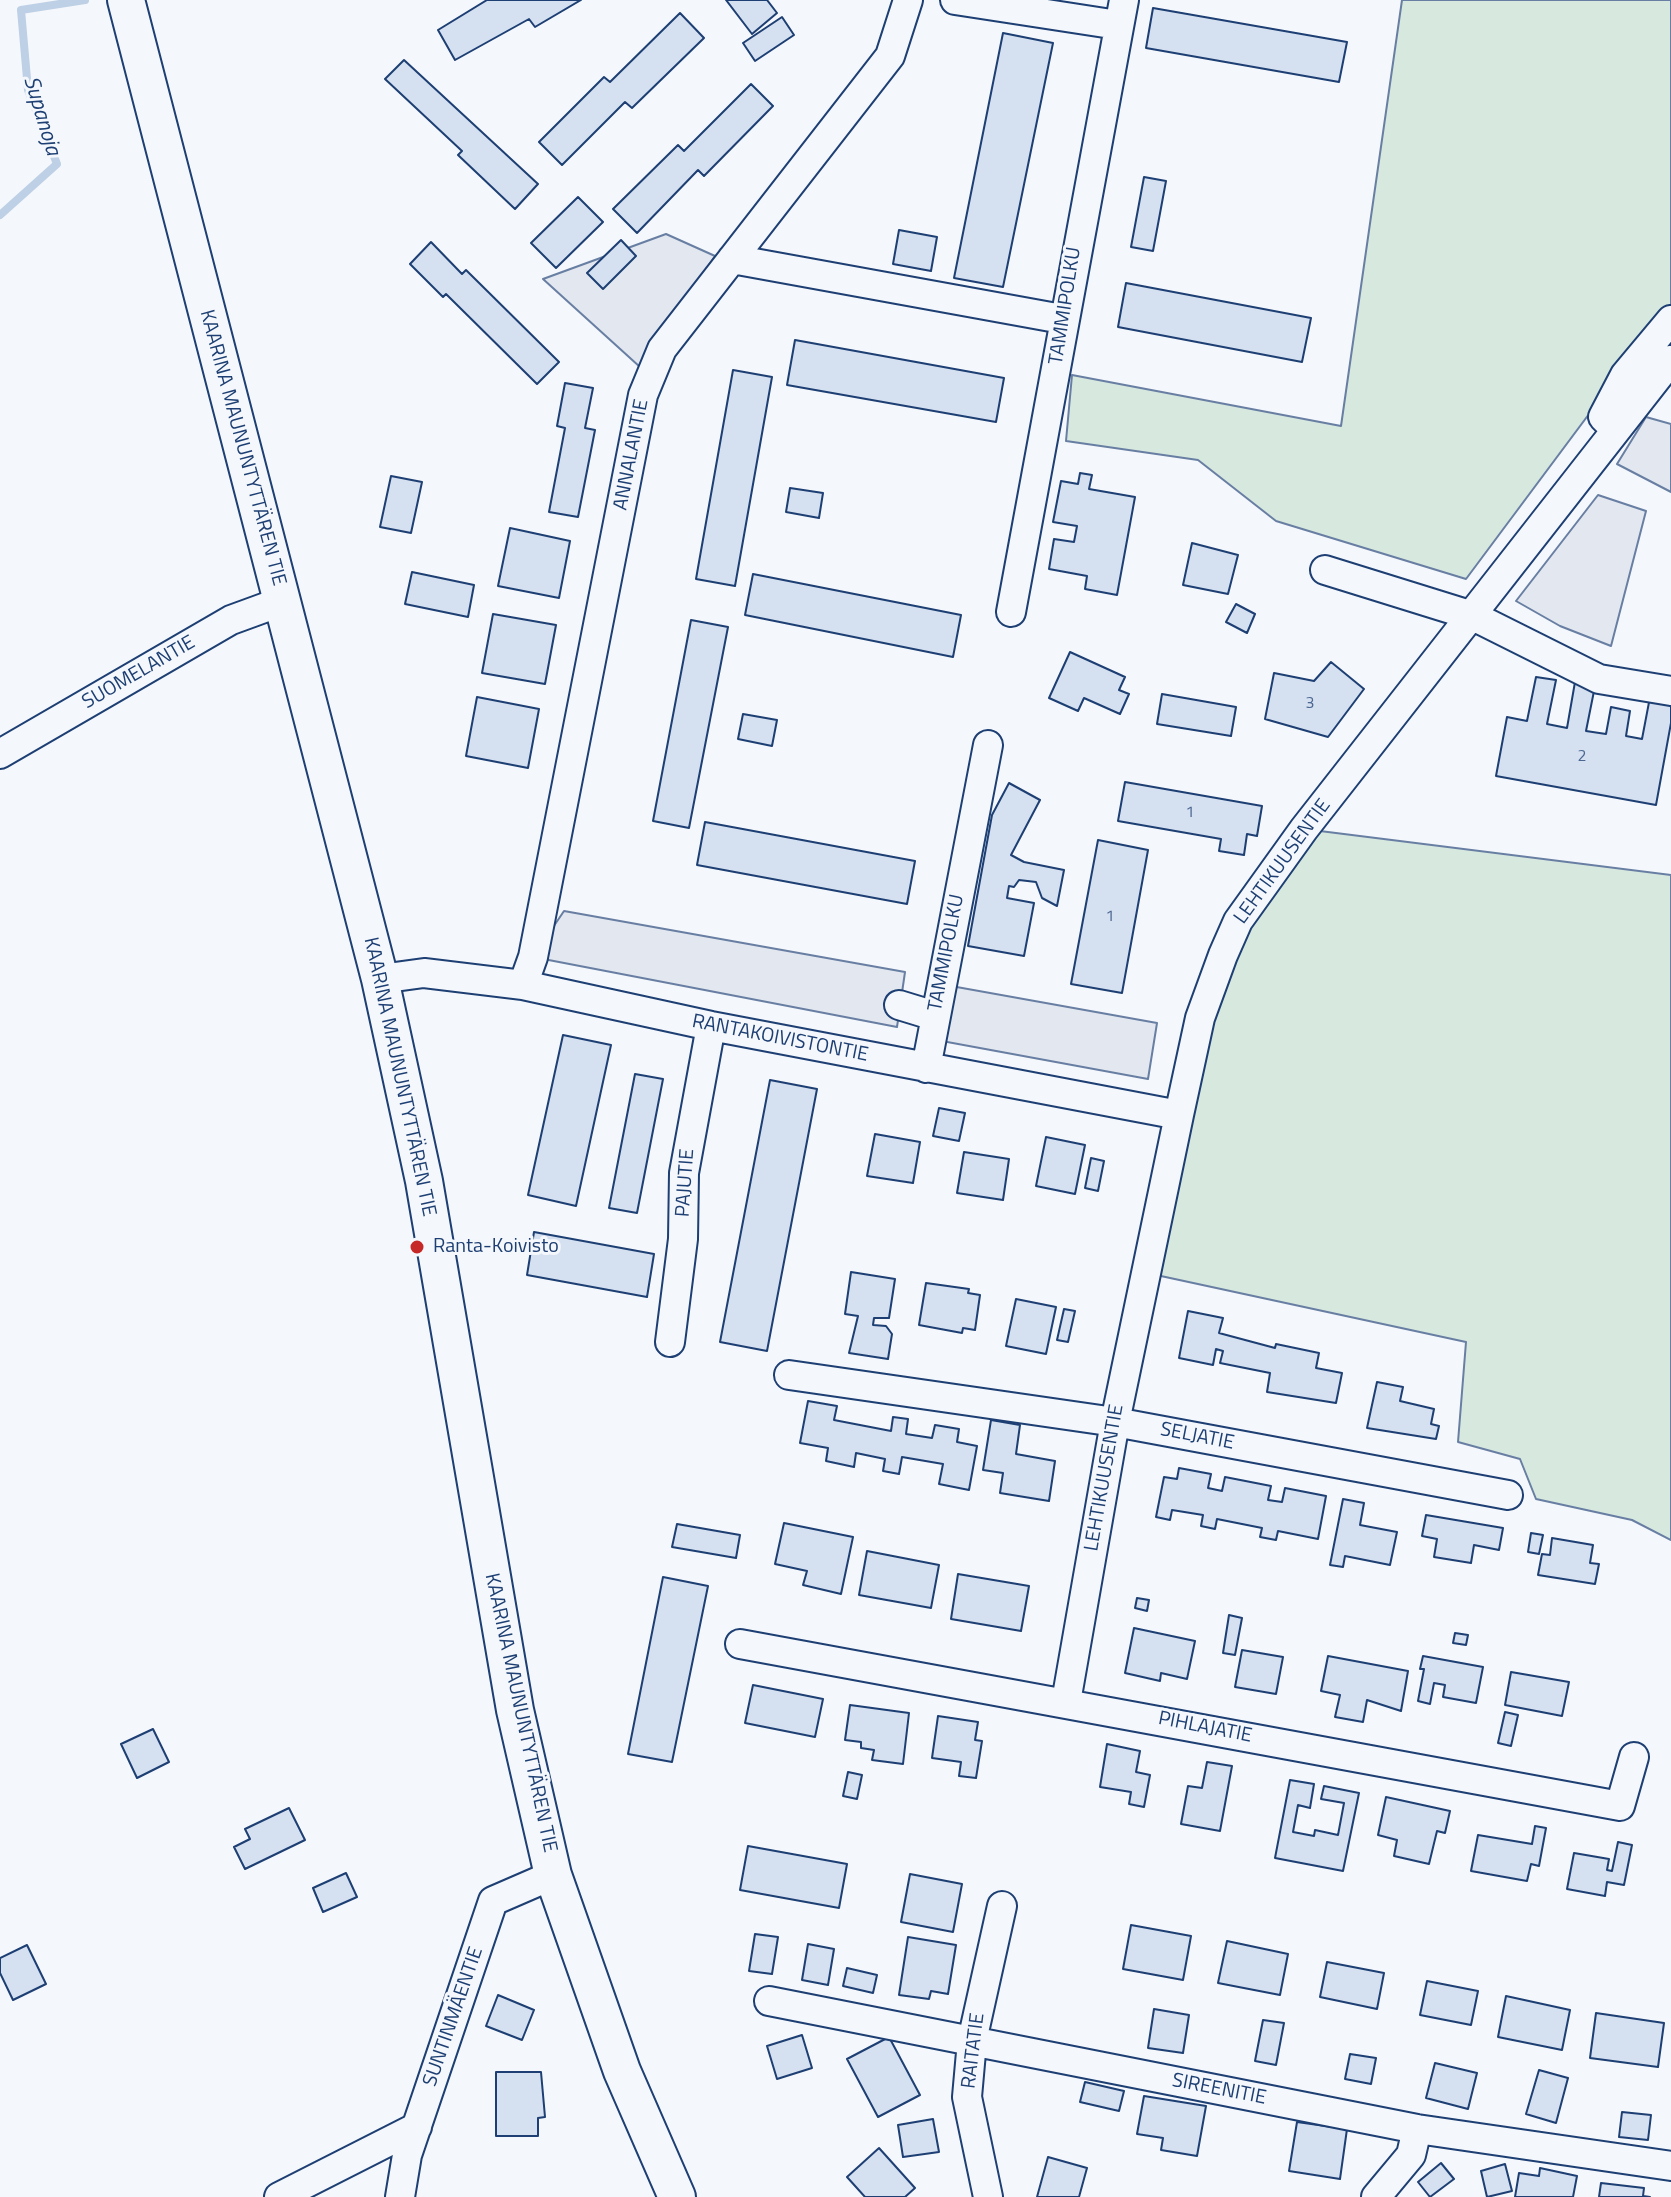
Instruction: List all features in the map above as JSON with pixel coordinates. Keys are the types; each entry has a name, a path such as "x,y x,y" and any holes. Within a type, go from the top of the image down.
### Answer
{"main road":[{"name":"KAARINA MAUNUNTYTTÄREN TIE","path":"126,0 380,979 424,1181 515,1710 553,1875 622,2071 677,2197"}],"street":[{"name":"ANNALANTIE","path":"523,985 533,957 643,395 662,349 890,56 908,0"},
{"path":"955,0 1121,12"},
{"name":"TAMMIPOLKU","path":"1011,612 1021,543 1052,399 1062,319 1121,12"},
{"path":"732,259 1062,319"},
{"path":"1616,430 1603,417 1625,375 1671,320"},
{"name":"LEHTIKUUSENTIE","path":"1066,1702 1115,1422 1200,1018 1238,921 1304,829 1671,360"},
{"path":"1325,570 1473,616 1599,679 1671,691"},
{"name":"SUOMELANTIE","path":"0,754 231,620 283,601"},
{"name":"TAMMIPOLKU","path":"926,1068 988,745"},
{"name":"RANTAKOIVISTONTIE","path":"380,979 424,973 523,985 711,1026 1179,1115"},
{"path":"899,1005 935,1016"},
{"name":"PAJUTIE","path":"670,1342 683,1239 684,1173 711,1026"},
{"name":"SELJATIE","path":"789,1375 1115,1422 1508,1495"},
{"name":"PIHLAJATIE","path":"740,1644 1620,1806 1634,1757"},
{"name":"SUNTINMÄENTIE","path":"400,2197 407,2155 493,1901 553,1875"},
{"name":"RAITATIE","path":"988,2197 967,2097 972,2041 1002,1906"},
{"name":"SIREENITIE","path":"769,2001 1417,2129 1671,2166"},
{"path":"279,2197 417,2127"},
{"path":"1376,2197 1411,2155 1417,2129"}],"shaded area":[{"path":"1402,0 1671,0 1671,304 1466,579 1276,521 1198,460 1066,441 1072,375 1341,426"},
{"path":"666,234 715,256 640,367 543,279"},
{"path":"1646,417 1671,424 1671,492 1617,464"},
{"path":"1598,495 1646,511 1611,646 1560,626 1516,601"},
{"path":"1304,829 1671,875 1671,1540 1632,1520 1536,1499 1520,1459 1458,1442 1466,1342 1147,1273 1200,1018"},
{"path":"564,911 905,972 897,1027 533,957"},
{"path":"940,984 1157,1023 1148,1079 931,1039"}],"building":[{"path":"487,0 581,0 535,27 529,19 455,60 438,30"},
{"path":"726,0 767,0 777,13 752,34"},
{"path":"1153,8 1347,42 1339,82 1146,48"},
{"path":"680,13 704,38 632,108 625,102 562,165 539,142 604,77 610,82"},
{"path":"782,17 794,35 755,61 743,43"},
{"path":"1003,33 1053,43 1003,287 954,278"},
{"path":"404,60 538,184 515,209 458,155 462,151 385,79"},
{"path":"751,84 773,106 704,176 698,170 637,233 613,209 678,145 684,151"},
{"path":"1144,177 1166,181 1153,251 1131,247"},
{"path":"578,197 603,222 556,268 531,243"},
{"path":"899,230 937,237 931,271 893,264"},
{"path":"621,240 636,256 603,289 587,273"},
{"path":"431,242 462,274 466,270 559,362 537,384 446,294 443,297 410,264"},
{"path":"1126,283 1311,318 1302,362 1118,327"},
{"path":"795,340 1004,378 996,422 787,385"},
{"path":"733,370 772,377 735,586 696,579"},
{"path":"565,383 593,388 585,428 595,430 578,517 549,512 565,428 557,426"},
{"path":"1080,473 1092,475 1089,489 1135,497 1117,595 1085,589 1087,576 1049,569 1054,539 1074,542 1077,526 1053,522 1061,481 1078,484"},
{"path":"391,476 422,482 411,533 380,527"},
{"path":"790,488 823,493 819,518 786,512"},
{"path":"510,528 570,541 559,598 498,586"},
{"path":"1192,543 1238,555 1228,594 1183,585"},
{"path":"412,572 474,585 468,617 405,604"},
{"path":"753,574 961,615 953,657 745,615"},
{"path":"1236,604 1255,614 1247,633 1226,622"},
{"path":"493,614 556,625 545,684 482,673"},
{"path":"691,620 728,627 689,828 653,821"},
{"path":"1070,652 1125,677 1119,690 1129,694 1120,714 1084,698 1078,711 1049,698"},
{"path":"1331,662 1364,689 1328,737 1265,719 1274,673 1314,681"},
{"path":"1536,677 1556,680 1547,724 1567,728 1575,682 1595,686 1586,731 1606,734 1611,707 1630,711 1626,736 1642,739 1650,697 1671,701 1671,723 1656,805 1496,776 1507,717 1527,721"},
{"path":"1162,694 1236,707 1231,736 1157,724"},
{"path":"477,697 539,709 528,768 466,756"},
{"path":"743,714 777,720 772,746 738,739"},
{"path":"1125,782 1262,806 1257,836 1247,834 1244,855 1219,851 1221,839 1118,821"},
{"path":"1009,783 1040,800 1011,855 1024,862 1064,870 1057,906 1042,898 1036,882 1019,880 1014,887 1009,886 1007,898 1034,903 1024,956 968,946 992,815"},
{"path":"705,822 915,861 907,904 697,865"},
{"path":"1098,840 1148,850 1122,993 1071,984"},
{"path":"563,1035 611,1045 576,1206 528,1195"},
{"path":"635,1074 663,1079 637,1213 609,1208"},
{"path":"770,1080 817,1089 767,1351 720,1342"},
{"path":"939,1108 965,1113 959,1141 933,1136"},
{"path":"875,1134 920,1142 913,1183 867,1176"},
{"path":"1046,1137 1085,1145 1075,1194 1036,1186"},
{"path":"964,1152 1009,1159 1003,1200 957,1193"},
{"path":"1091,1158 1104,1161 1098,1191 1085,1188"},
{"path":"534,1232 654,1254 647,1297 527,1275"},
{"path":"851,1272 895,1279 889,1318 874,1318 873,1325 886,1326 892,1334 888,1359 849,1353 858,1316 845,1314"},
{"path":"926,1283 969,1289 968,1293 980,1295 975,1330 963,1328 962,1333 919,1325"},
{"path":"1016,1299 1056,1307 1046,1354 1006,1346"},
{"path":"1064,1309 1075,1311 1068,1342 1057,1340"},
{"path":"1188,1311 1223,1318 1219,1333 1275,1348 1276,1344 1319,1353 1316,1368 1342,1373 1336,1403 1267,1392 1270,1373 1220,1363 1223,1351 1216,1349 1213,1365 1179,1358"},
{"path":"1377,1382 1403,1387 1400,1401 1434,1409 1431,1424 1439,1426 1436,1439 1367,1428"},
{"path":"808,1401 837,1406 834,1420 891,1431 893,1417 908,1419 906,1434 932,1438 935,1425 959,1429 957,1442 977,1446 969,1490 939,1484 943,1464 902,1457 899,1474 883,1471 885,1459 856,1453 854,1467 826,1461 828,1448 800,1443"},
{"path":"991,1420 1020,1425 1016,1454 1055,1461 1049,1501 1000,1493 1003,1473 983,1470"},
{"path":"1179,1468 1211,1474 1208,1488 1222,1491 1225,1477 1271,1486 1268,1500 1282,1502 1285,1488 1326,1496 1318,1539 1278,1531 1276,1540 1260,1537 1262,1528 1217,1519 1215,1529 1201,1526 1203,1515 1172,1510 1170,1520 1156,1517 1164,1477 1177,1479"},
{"path":"1343,1499 1364,1503 1360,1525 1397,1532 1390,1565 1345,1556 1343,1567 1330,1565"},
{"path":"1426,1515 1503,1528 1499,1550 1474,1545 1471,1563 1434,1557 1437,1539 1422,1536"},
{"path":"784,1523 853,1537 841,1594 803,1585 807,1571 775,1564"},
{"path":"677,1524 740,1535 736,1558 672,1547"},
{"path":"1531,1533 1543,1535 1539,1554 1528,1552"},
{"path":"1552,1538 1593,1545 1590,1563 1599,1564 1595,1584 1538,1575 1542,1554 1550,1555"},
{"path":"867,1551 939,1565 931,1608 859,1595"},
{"path":"958,1574 1029,1586 1021,1631 951,1619"},
{"path":"663,1577 708,1586 672,1762 628,1754"},
{"path":"1137,1598 1149,1600 1147,1611 1135,1608"},
{"path":"1229,1615 1242,1618 1235,1655 1223,1653"},
{"path":"1134,1628 1195,1641 1187,1679 1161,1673 1160,1681 1125,1673"},
{"path":"1455,1633 1468,1635 1466,1645 1453,1643"},
{"path":"1242,1650 1283,1657 1276,1694 1235,1687"},
{"path":"1328,1656 1408,1671 1401,1711 1367,1700 1363,1722 1335,1717 1340,1695 1321,1691"},
{"path":"1423,1656 1483,1667 1476,1703 1443,1697 1445,1685 1434,1683 1430,1704 1418,1701 1424,1669 1420,1669"},
{"path":"1511,1672 1569,1682 1562,1716 1505,1705"},
{"path":"753,1685 823,1699 815,1737 745,1723"},
{"path":"850,1705 909,1713 903,1764 872,1760 874,1750 861,1748 861,1742 845,1740"},
{"path":"1505,1712 1518,1715 1511,1746 1498,1743"},
{"path":"938,1716 978,1722 975,1740 982,1741 976,1778 959,1776 961,1762 932,1758"},
{"path":"153,1729 169,1762 137,1778 121,1744"},
{"path":"1107,1744 1140,1751 1136,1772 1150,1775 1144,1807 1129,1804 1131,1792 1100,1787"},
{"path":"1207,1762 1232,1766 1220,1831 1181,1824 1188,1786 1202,1788"},
{"path":"848,1772 862,1775 857,1799 843,1796"},
{"path":"1290,1780 1314,1784 1310,1808 1298,1805 1293,1832 1314,1836 1315,1830 1338,1835 1344,1803 1321,1799 1324,1786 1359,1793 1343,1871 1275,1858"},
{"path":"1386,1797 1450,1811 1445,1833 1437,1831 1429,1864 1394,1856 1397,1840 1378,1835"},
{"path":"289,1808 305,1840 245,1869 234,1847 250,1839 245,1829"},
{"path":"1535,1826 1546,1828 1539,1866 1531,1864 1527,1881 1471,1871 1478,1835 1532,1844"},
{"path":"1618,1842 1632,1845 1624,1885 1607,1882 1605,1896 1567,1889 1574,1853 1609,1859 1607,1870 1612,1871"},
{"path":"748,1846 847,1864 839,1908 740,1890"},
{"path":"346,1873 357,1897 323,1912 313,1888"},
{"path":"910,1874 962,1884 953,1932 901,1922"},
{"path":"1131,1925 1191,1936 1183,1980 1123,1969"},
{"path":"755,1934 778,1937 772,1974 749,1971"},
{"path":"908,1937 956,1945 948,1994 931,1991 929,1999 899,1995"},
{"path":"1227,1941 1288,1954 1280,1995 1218,1983"},
{"path":"808,1944 834,1949 828,1985 802,1980"},
{"path":"27,1945 46,1984 13,2000 0,1973 0,1958"},
{"path":"1327,1962 1384,1973 1377,2009 1320,1997"},
{"path":"847,1968 877,1975 873,1993 843,1986"},
{"path":"1427,1981 1478,1991 1471,2025 1420,2015"},
{"path":"498,1995 534,2010 522,2040 486,2026"},
{"path":"1506,1996 1570,2010 1562,2050 1498,2037"},
{"path":"1154,2009 1189,2015 1183,2053 1148,2048"},
{"path":"1596,2013 1664,2023 1658,2067 1590,2058"},
{"path":"1263,2020 1284,2023 1276,2065 1255,2061"},
{"path":"802,2035 812,2068 777,2079 767,2046"},
{"path":"889,2037 920,2095 878,2117 847,2059"},
{"path":"1350,2054 1376,2058 1371,2084 1345,2079"},
{"path":"1435,2063 1477,2073 1468,2109 1426,2098"},
{"path":"1539,2070 1568,2078 1556,2123 1526,2114"},
{"path":"496,2072 541,2072 545,2117 538,2118 538,2136 496,2136"},
{"path":"1085,2082 1124,2091 1119,2111 1080,2102"},
{"path":"1144,2096 1206,2106 1197,2156 1161,2150 1163,2138 1137,2134"},
{"path":"1622,2112 1651,2115 1648,2140 1619,2137"},
{"path":"933,2119 939,2152 903,2157 898,2125"},
{"path":"1297,2122 1347,2129 1340,2179 1289,2171"},
{"path":"879,2148 915,2188 905,2197 865,2197 847,2177"},
{"path":"1048,2157 1087,2168 1079,2197 1037,2197"},
{"path":"1441,2163 1454,2179 1430,2197 1418,2182"},
{"path":"1505,2164 1512,2191 1487,2197 1481,2171"},
{"path":"1540,2168 1577,2176 1573,2197 1515,2197 1519,2173 1539,2176"},
{"path":"1601,2183 1644,2188 1643,2196 1650,2197 1599,2197"}],"waterway":[{"name":"Supanoja","path":"0,215 57,164 28,90 21,10 85,0"}],"place":[{"name":"Ranta-Koivisto","path":"417,1247"}]}
